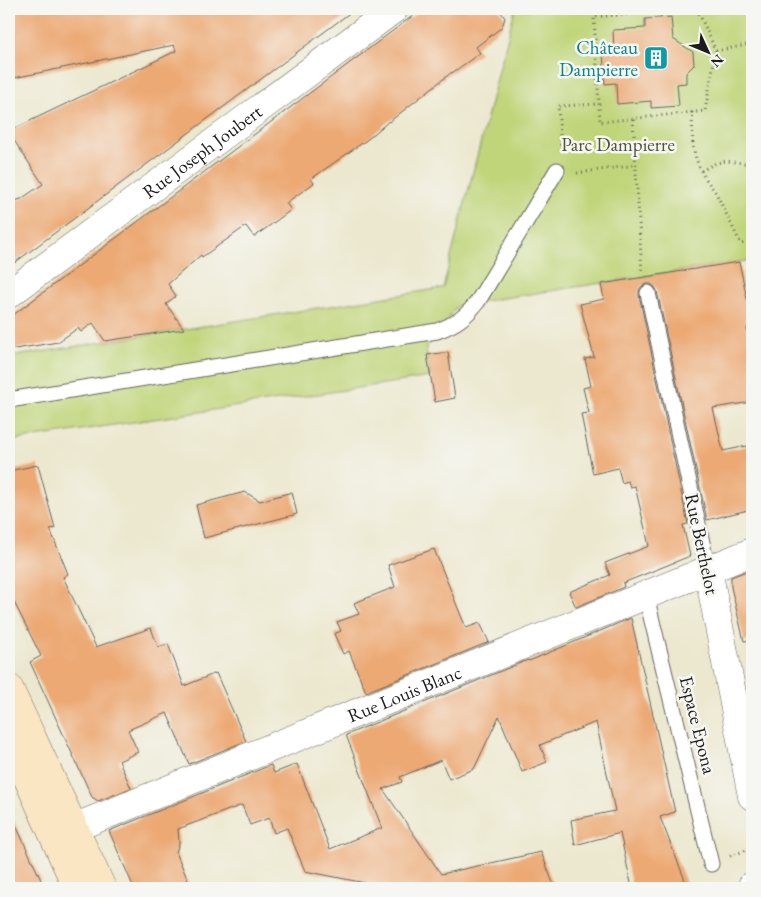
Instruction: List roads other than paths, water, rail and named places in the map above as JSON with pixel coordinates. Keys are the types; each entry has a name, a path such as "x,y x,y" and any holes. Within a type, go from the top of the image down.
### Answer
{"main road":[{"path":"9,688 83,884"},
{"path":"9,737 64,832"}],"street":[{"name":"Rue Joseph Joubert","path":"9,294 394,9"},
{"name":"Rue Louis Blanc","path":"64,832 752,552"},
{"name":"Rue Berthelot","path":"708,570 752,796"}],"lane":[{"path":"9,400 437,331 450,326 461,320 478,301 555,173"},
{"name":"Rue Berthelot","path":"648,293 708,570"},
{"name":"Espace Epona","path":"646,596 711,864"}],"place":[{"name":"Château Dampierre","path":"656,58"}],"park label":[{"name":"Parc Dampierre","path":"618,144"}]}
